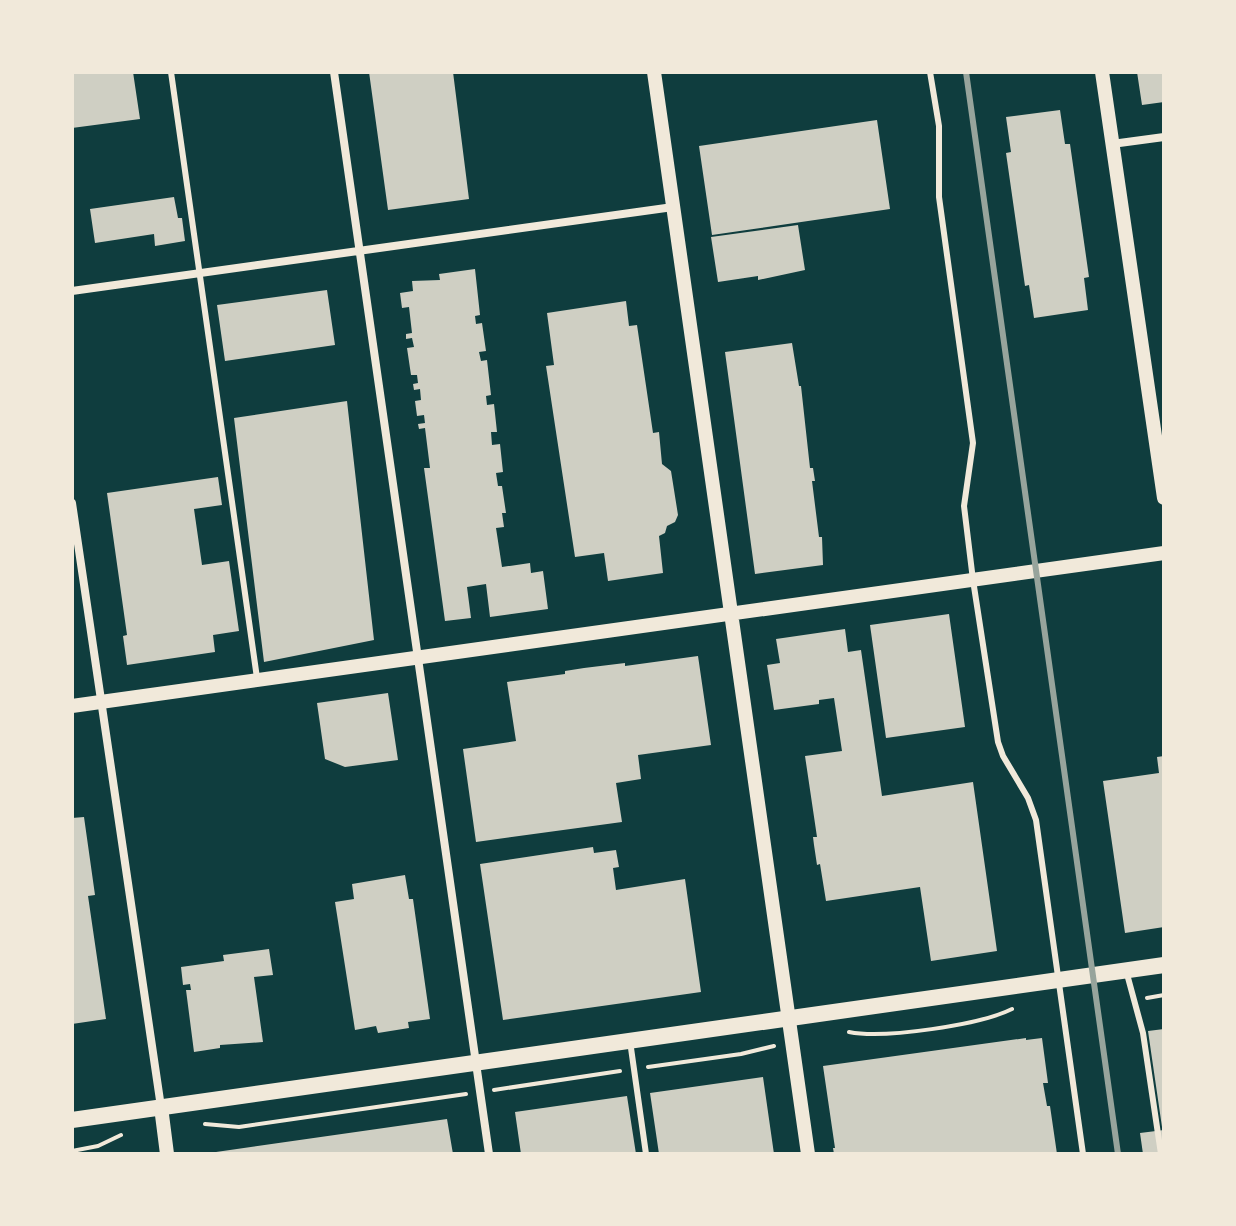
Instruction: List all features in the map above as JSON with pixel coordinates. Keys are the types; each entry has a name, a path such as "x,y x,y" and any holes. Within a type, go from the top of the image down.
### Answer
{"main road":[{"path":"72,1120 1164,965"}],"street":[{"path":"334,72 489,1154"},
{"path":"654,72 808,1154"},
{"path":"1102,72 1163,490"},
{"path":"1111,144 1164,137"},
{"path":"72,291 673,207"},
{"path":"72,503 167,1154"},
{"path":"72,706 1164,553"}],"lane":[{"path":"171,72 257,680"},
{"path":"930,72 939,126 939,197 973,443 964,506 973,580 998,742 1028,798 1036,820 1083,1154"},
{"path":"1126,970 1143,1033 1161,1154"},
{"path":"630,1041 646,1154"}],"path":[{"path":"1143,998 1164,995"},
{"path":"839,1031 873,1036 990,1019 1023,1004"},
{"path":"647,1067 764,1048"},
{"path":"510,1087 623,1071"},
{"path":"200,1123 239,1127 450,1096"},
{"path":"72,1151 98,1146 124,1133"}],"building":[{"path":"72,72 133,72 140,119 72,128"},
{"path":"369,72 453,72 469,199 388,210"},
{"path":"1137,72 1164,72 1164,102 1142,105"},
{"path":"1060,110 1065,144 1070,144 1089,277 1084,278 1088,310 1034,318 1029,285 1025,286 1006,153 1011,152 1006,117"},
{"path":"877,120 890,209 712,235 699,146"},
{"path":"174,197 178,218 182,218 185,241 155,246 154,234 95,243 90,209"},
{"path":"798,225 805,270 758,280 758,276 718,282 711,237"},
{"path":"475,269 480,315 475,316 476,324 482,323 486,351 479,352 481,361 487,360 491,395 486,396 487,405 494,404 497,432 491,432 492,445 500,444 503,472 496,473 498,486 502,486 506,513 502,513 504,527 496,528 502,567 530,563 531,573 543,571 548,609 490,617 486,584 467,587 471,618 445,621 424,468 430,468 425,428 419,429 418,424 425,423 424,415 417,416 415,401 421,400 420,389 414,390 413,384 418,383 417,375 411,375 407,348 414,347 412,338 406,339 406,334 412,333 409,307 402,308 400,293 413,291 412,281 440,280 439,274"},
{"path":"327,290 335,345 225,361 217,305"},
{"path":"626,301 629,326 637,325 653,433 659,432 662,464 671,471 678,515 675,522 659,536 663,573 608,581 604,553 575,557 546,366 554,365 547,313"},
{"path":"792,343 801,386 810,468 813,468 815,481 812,481 819,537 822,537 823,565 755,574 725,352"},
{"path":"347,401 374,640 264,662 234,418"},
{"path":"218,477 222,505 194,509 202,565 229,561 239,631 213,635 215,652 127,665 123,636 127,635 107,493"},
{"path":"949,614 965,727 886,738 870,625"},
{"path":"845,629 848,652 861,650 882,796 973,782 997,951 931,961 920,887 826,901 814,845 813,837 817,837 805,756 842,751 834,698 819,700 819,704 774,710 767,665 780,663 776,639"},
{"path":"698,656 711,745 638,755 641,779 616,783 622,822 476,842 463,749 516,741 507,682 565,674 565,671 584,668"},
{"path":"388,693 398,760 345,767 325,759 317,703"},
{"path":"1164,756 1164,927 1125,933 1103,781 1159,773 1157,757"},
{"path":"84,817 95,895 88,896 106,1019 72,1024 72,818"},
{"path":"593,847 594,853 616,850 619,867 613,868 616,890 685,879 701,992 503,1020 480,864"},
{"path":"405,875 409,899 413,899 430,1019 408,1022 409,1028 378,1033 376,1026 355,1030 335,902 354,899 352,884"},
{"path":"269,949 273,975 254,977 263,1042 220,1045 220,1048 194,1052 186,990 191,990 190,984 183,985 181,967 224,961 223,955"},
{"path":"1164,1029 1164,1127 1162,1127 1148,1031"},
{"path":"1042,1038 1048,1083 1043,1083 1047,1106 1050,1106 1057,1154 834,1154 823,1066"},
{"path":"763,1077 774,1154 659,1154 650,1093"},
{"path":"627,1096 636,1154 521,1154 515,1112"},
{"path":"447,1119 453,1154 216,1154 216,1152"},
{"path":"1164,1130 1164,1154 1143,1154 1140,1133"}],"railway":[{"path":"966,72 1118,1154"}]}
